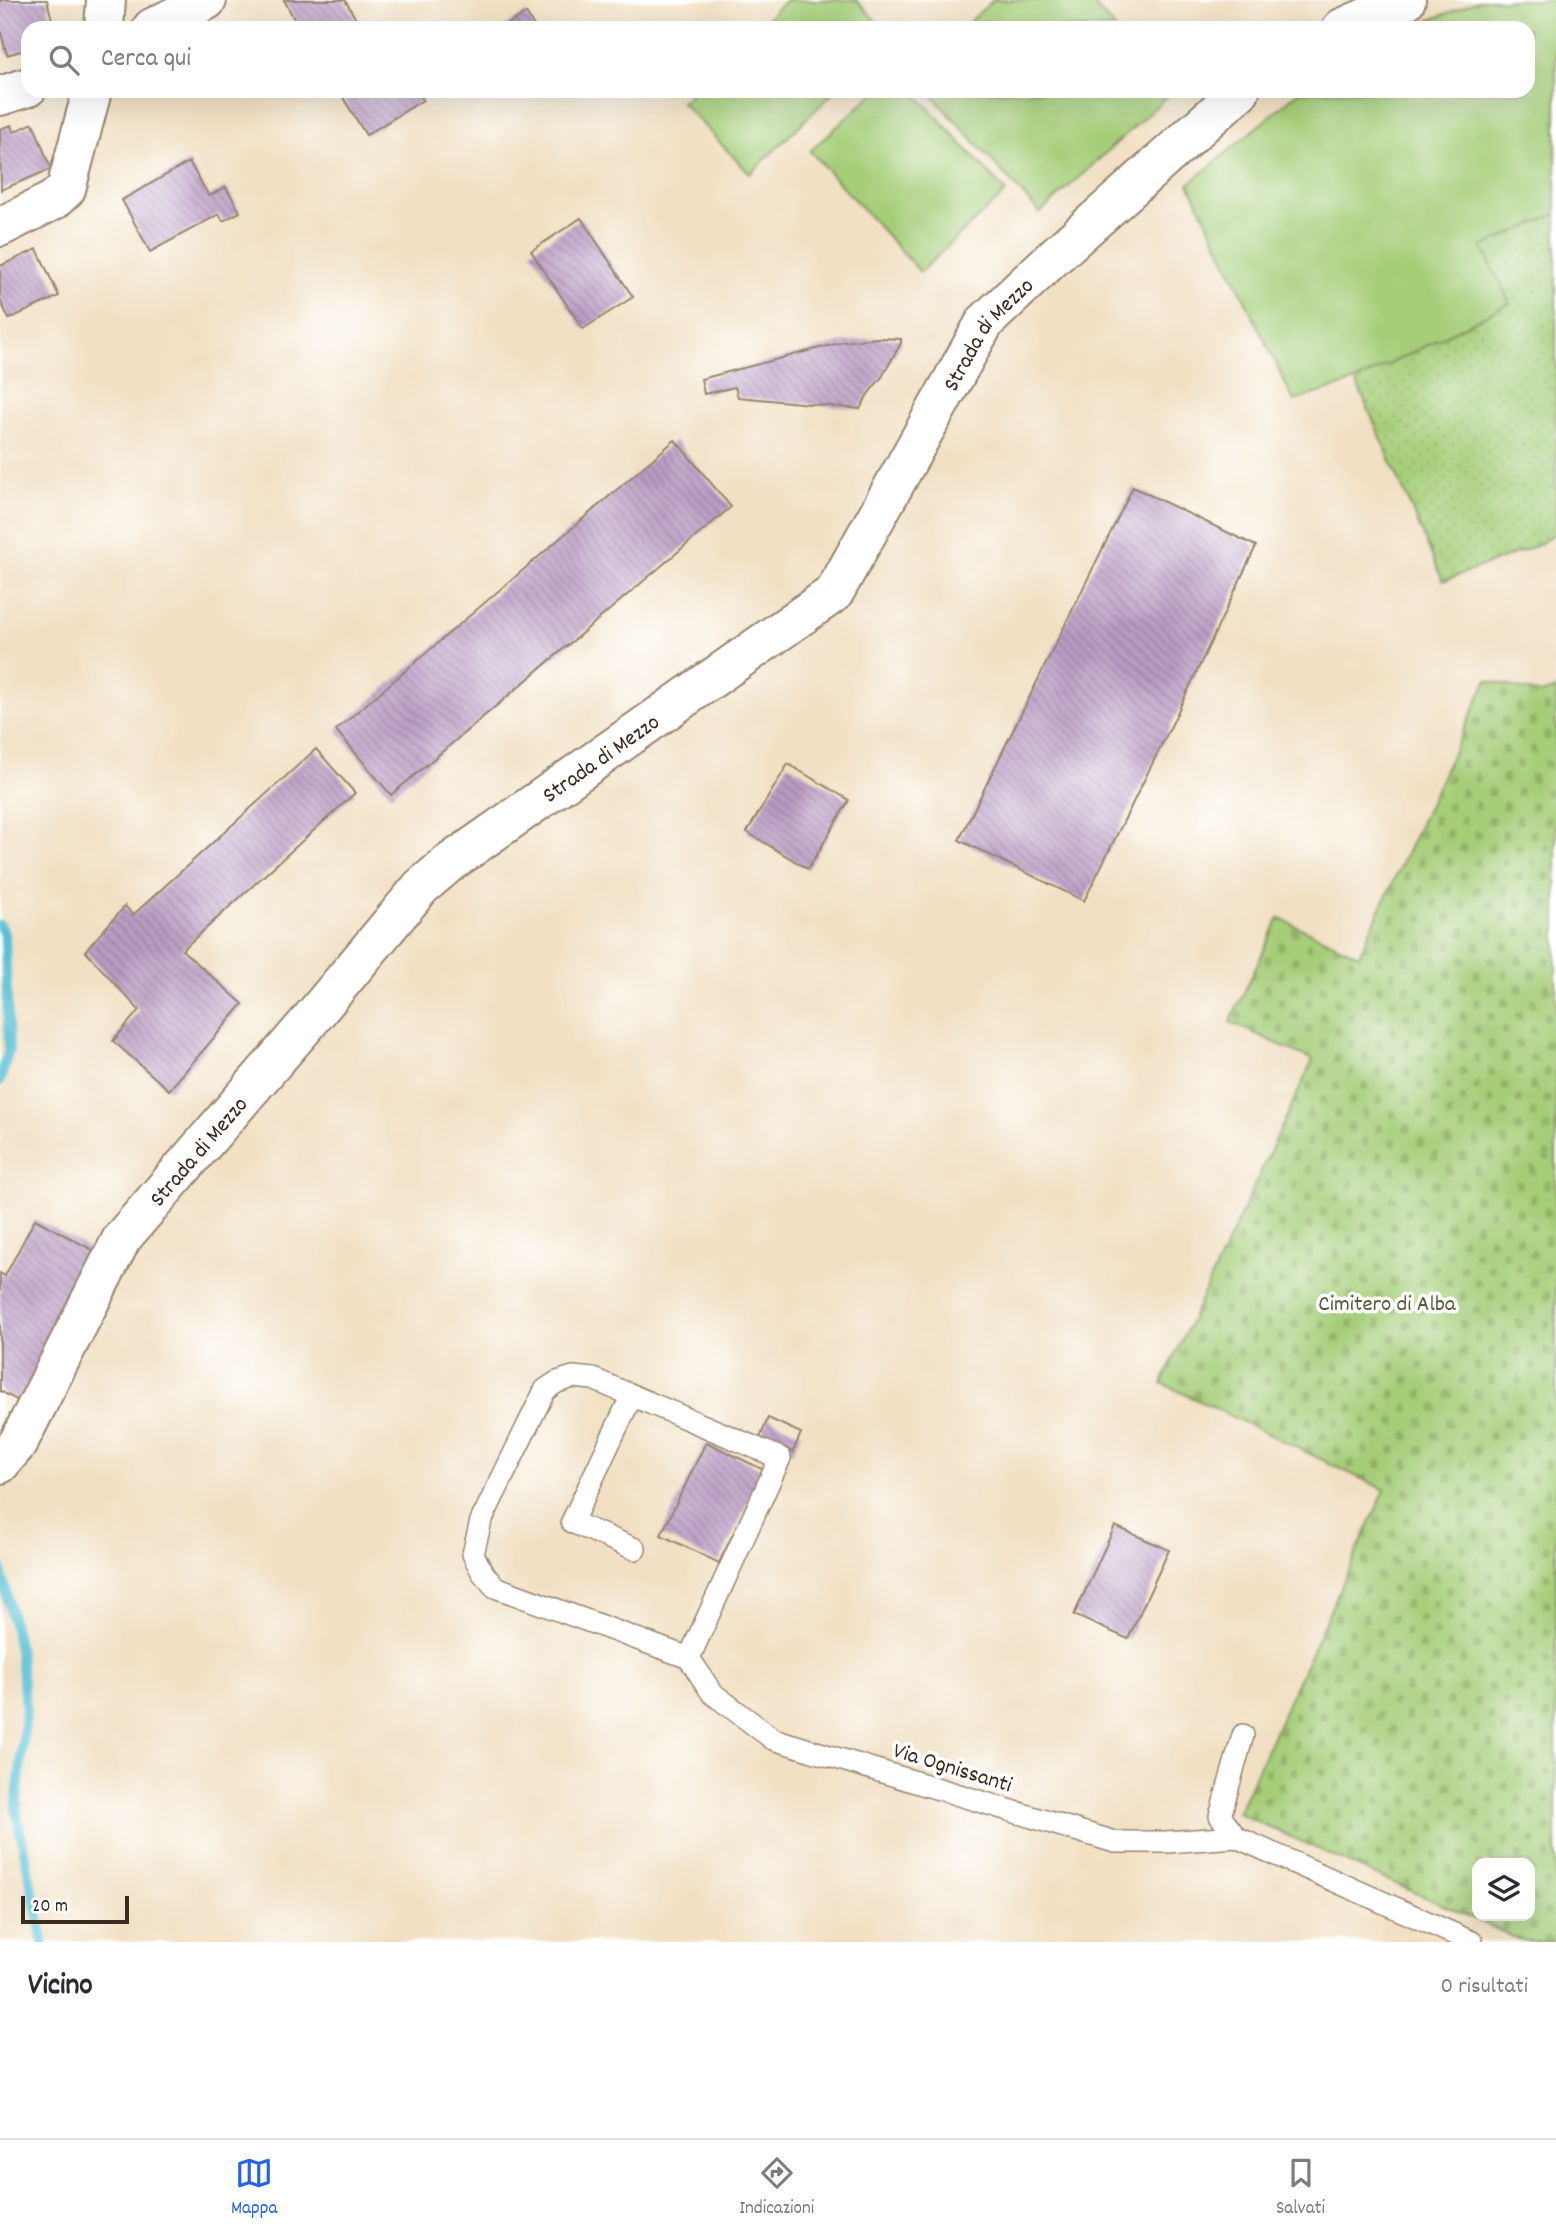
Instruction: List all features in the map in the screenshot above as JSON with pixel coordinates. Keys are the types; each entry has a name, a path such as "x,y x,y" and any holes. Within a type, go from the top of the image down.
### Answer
{"street":[{"path":"104,21 106,0"},
{"path":"166,21 207,0"},
{"path":"1358,21 1406,0"},
{"path":"0,96 21,89"},
{"path":"0,227 54,201 66,189 90,98"},
{"name":"Strada di Mezzo","path":"0,1464 18,1443 122,1238 306,1026 421,887 447,864 834,593 985,322 1232,98"}],"lane":[{"path":"573,1377 593,1379 780,1458 689,1658 495,1587 482,1572 473,1554 481,1521 545,1390 557,1382 573,1377"},
{"path":"632,1395 572,1522 635,1549"},
{"name":"Via Ognissanti","path":"689,1658 712,1693 773,1739 1115,1842 1236,1838 1472,1942"},
{"path":"1236,1838 1220,1816 1243,1735"}],"green space":[{"path":"786,0 856,0 876,21 764,21"},
{"path":"993,0 1090,0 1109,21 970,21"},
{"path":"1480,0 1556,0 1556,214 1482,247 1511,303 1356,381 1294,401 1189,184 1292,98 1535,98 1535,21 1428,21"},
{"path":"685,98 828,98 750,174 681,102"},
{"path":"868,98 919,98 1006,192 920,272 810,151"},
{"path":"934,98 1165,98 1040,213"},
{"path":"1556,214 1556,532 1538,545 1443,581 1356,381 1510,303 1482,247"},
{"name":"Cimitero di Alba","path":"1487,680 1541,694 1556,689 1556,1942 1525,1942 1478,1921 1535,1921 1535,1858 1472,1858 1472,1918 1238,1813 1385,1490 1162,1383 1313,1060 1230,1022 1279,918 1359,955"}],"building":[{"path":"0,0 47,0 52,21 21,21 21,51 7,55 0,29"},
{"path":"284,0 345,0 357,21 295,21"},
{"path":"526,13 531,21 513,21"},
{"path":"343,98 422,98 423,100 366,135"},
{"path":"33,123 51,169 1,190 0,129 11,125 13,132"},
{"path":"189,162 209,196 226,187 240,212 223,221 219,214 150,252 122,200"},
{"path":"581,218 633,297 583,329 531,251"},
{"path":"37,249 59,296 9,319 0,300 0,266"},
{"path":"877,338 901,339 901,343 860,409 738,397 735,387 704,394 701,379 843,342"},
{"path":"675,440 731,507 391,795 336,730"},
{"path":"1133,487 1256,546 1084,901 959,840"},
{"path":"316,749 355,793 182,950 243,1004 169,1090 113,1041 139,1010 85,951 125,906 133,915"},
{"path":"788,764 849,800 808,869 747,832"},
{"path":"35,1219 100,1254 20,1402 0,1391 0,1273 5,1276"},
{"path":"768,1418 801,1433 793,1452 760,1438"},
{"path":"706,1442 764,1470 719,1563 661,1535"},
{"path":"1115,1526 1169,1550 1128,1639 1074,1615"}],"waterway":[{"path":"0,925 5,936 9,1050 0,1081"},
{"path":"0,1565 19,1649 26,1710 16,1811 43,1942"}]}
